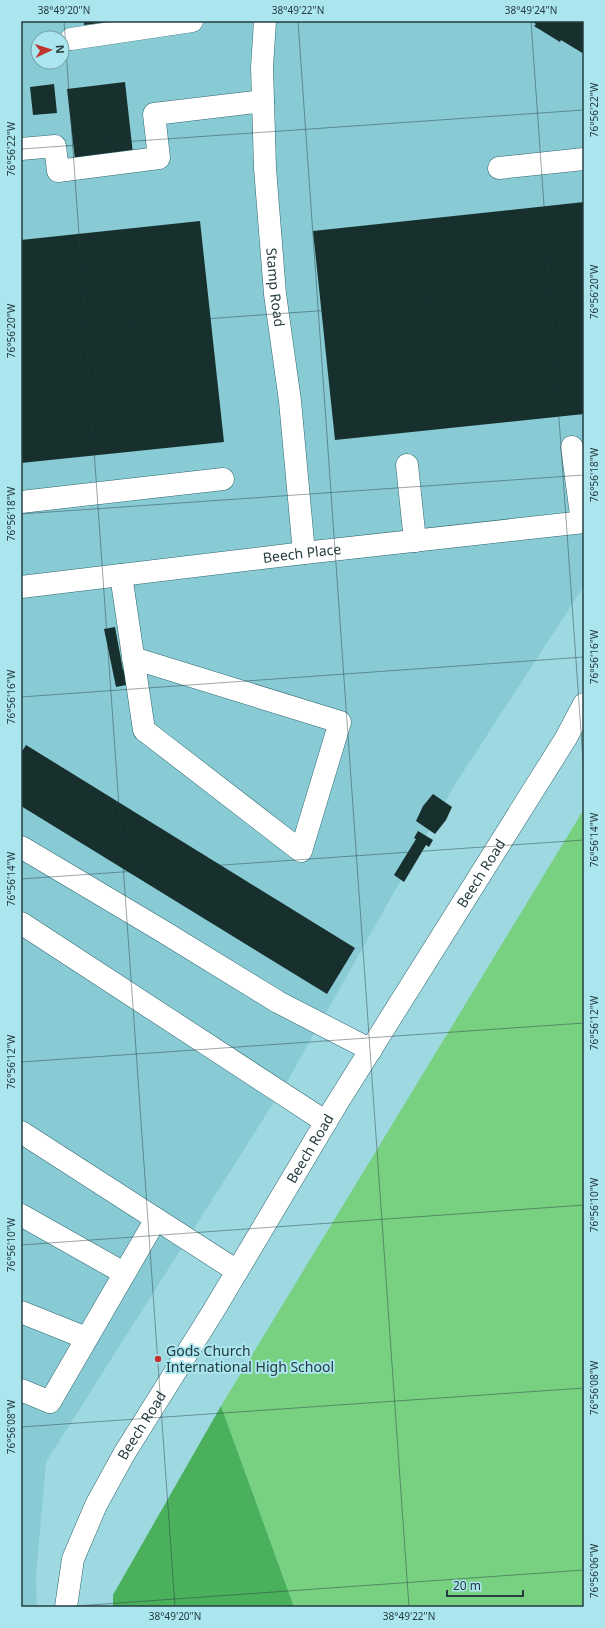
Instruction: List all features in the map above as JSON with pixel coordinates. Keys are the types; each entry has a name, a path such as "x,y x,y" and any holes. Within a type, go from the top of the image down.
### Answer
{"street":[{"path":"71,39 192,21"},
{"name":"Stamp Road","path":"265,21 262,67 265,168 275,294 290,401 304,553"},
{"path":"21,149 55,146 58,171 159,158 154,114 263,101"},
{"path":"499,168 584,159"},
{"path":"572,447 583,522"},
{"path":"407,465 415,541"},
{"path":"21,502 223,479"},
{"name":"Beech Place","path":"21,587 304,553 583,522"},
{"path":"121,575 133,658 144,730 301,851 340,722 133,658"},
{"name":"Beech Road","path":"66,1607 73,1559 96,1505 124,1454 238,1271 326,1122 566,738 584,704"},
{"path":"21,848 159,929 278,1002 371,1050"},
{"path":"21,923 326,1122"},
{"path":"21,1132 238,1271"},
{"path":"21,1215 124,1273"},
{"path":"21,1390 50,1402 156,1219"},
{"path":"21,1312 86,1338"}],"shaded area":[{"path":"21,21 584,21 584,586 454,786 288,1080 46,1462 36,1576 37,1607 21,1607"}],"green space":[{"path":"584,809 584,1607 294,1607 221,1406"},
{"path":"221,1406 294,1607 113,1607 113,1595"}],"building":[{"path":"84,21 108,21 108,22 84,25"},
{"path":"531,21 584,21 584,54 561,40 560,42 534,26 536,24"},
{"path":"125,82 133,154 75,160 67,89"},
{"path":"54,84 57,113 33,115 30,87"},
{"path":"584,202 584,414 335,440 313,231"},
{"path":"200,221 224,442 21,463 21,240"},
{"path":"115,627 123,670 132,668 126,685 116,687 104,629"},
{"path":"26,745 355,948 327,994 21,806 21,753"},
{"path":"433,794 452,807 446,820 435,834 416,821 423,806"},
{"path":"418,831 433,840 429,847 426,845 404,882 394,875 416,839 414,838"}],"place":[{"name":"Gods Church International High School","path":"158,1359"}]}
